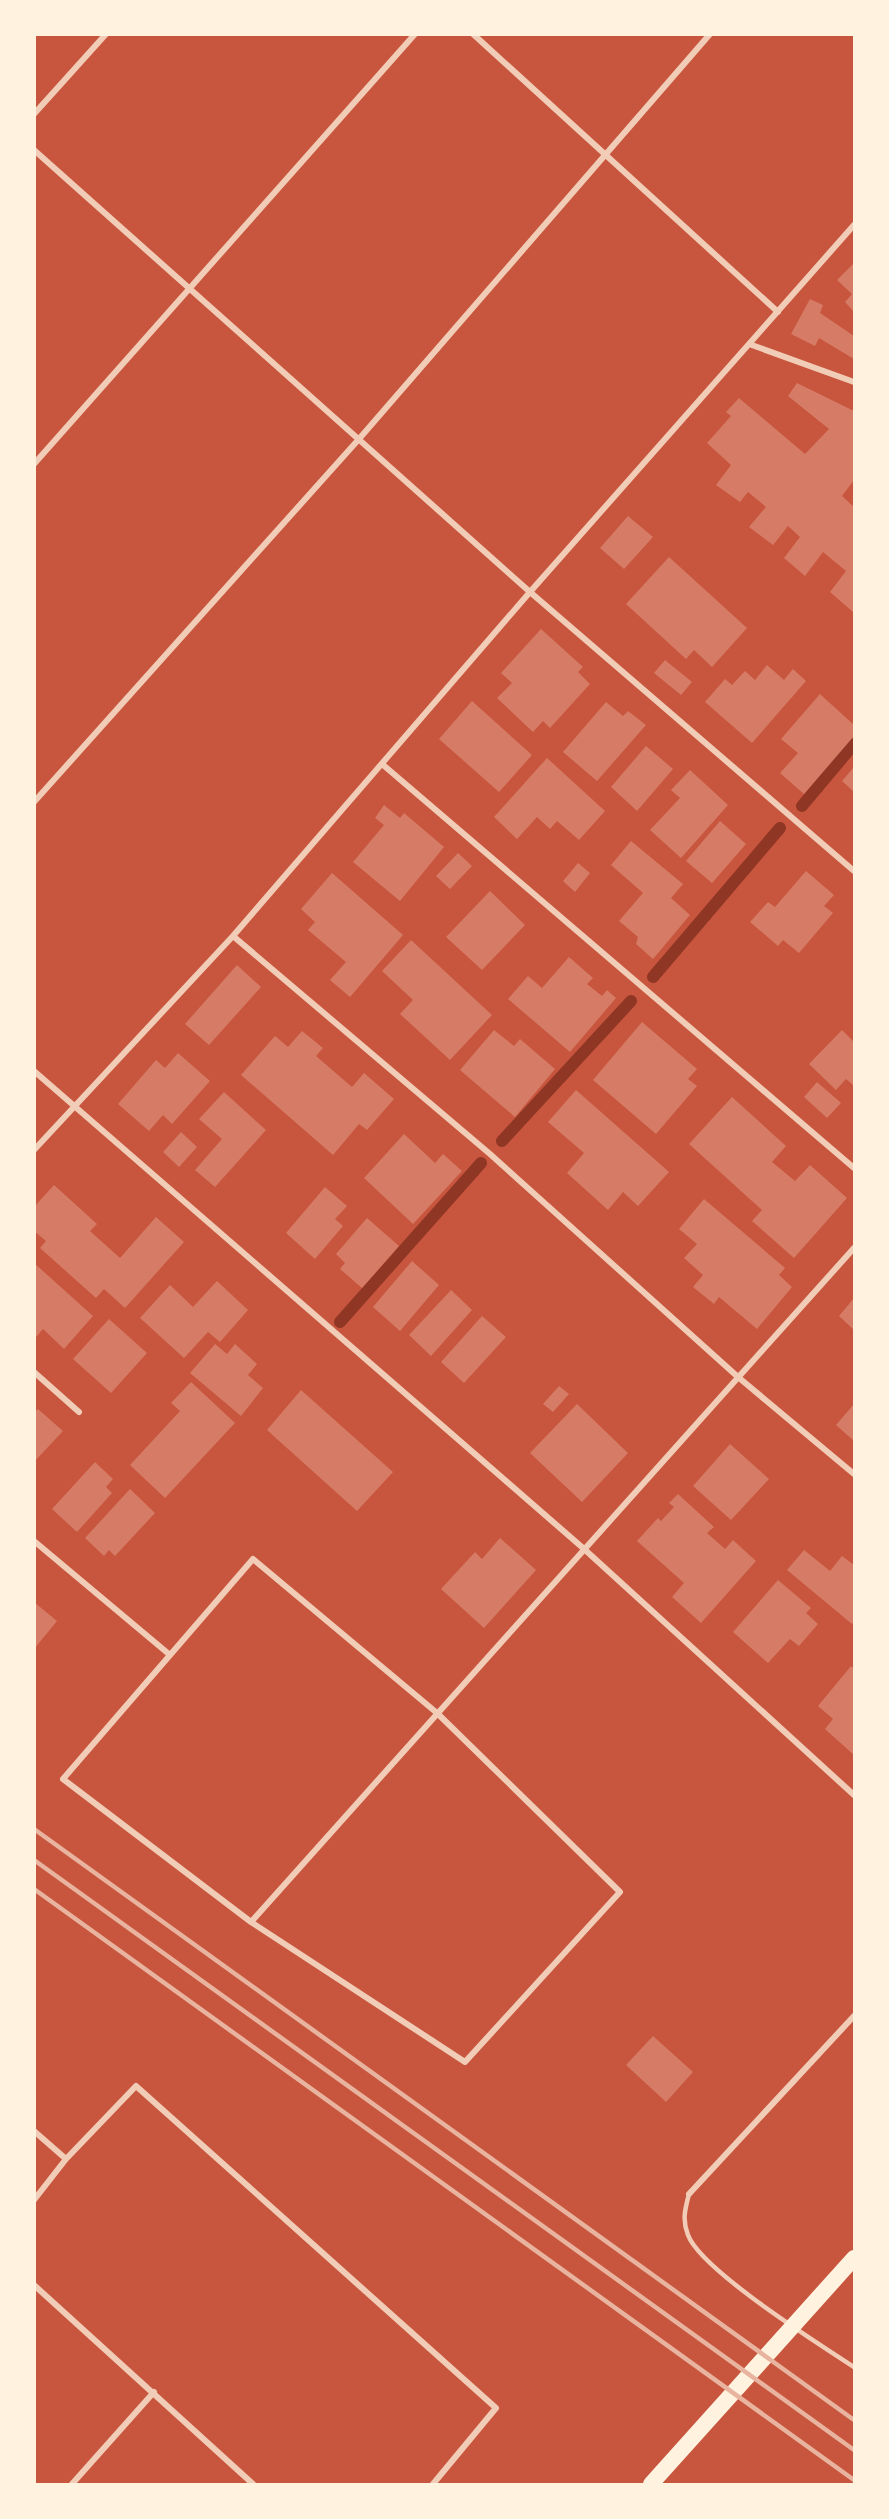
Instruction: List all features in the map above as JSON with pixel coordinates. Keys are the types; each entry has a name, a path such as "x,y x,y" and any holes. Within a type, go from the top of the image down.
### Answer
{"highway":[{"path":"651,2484 855,2258"}],"street":[{"path":"34,114 106,34"},
{"path":"34,464 415,34"},
{"path":"473,34 607,153 778,312"},
{"path":"34,802 359,439 710,34"},
{"path":"34,150 530,592 855,872"},
{"path":"34,1150 233,936 530,592 855,225"},
{"path":"749,344 855,382"},
{"path":"382,764 855,1168"},
{"path":"233,936 490,1154 738,1377 855,1474"},
{"path":"34,1071 583,1548 855,1795"},
{"path":"251,1922 583,1548 855,1248"},
{"path":"34,1372 79,1412"},
{"path":"34,1541 170,1655"},
{"path":"253,1559 437,1713 620,1892 465,2062 251,1922 63,1779 170,1655 253,1559"},
{"path":"689,2194 855,2016"},
{"path":"34,2200 66,2159 136,2086 496,2408 433,2484"},
{"path":"34,2131 66,2159"},
{"path":"34,2285 253,2484"},
{"path":"72,2484 154,2392"}],"lane":[{"path":"689,2194 683,2216 688,2237 720,2275 855,2367"}],"building":[{"path":"854,263 854,312 845,302 852,294 837,280"},
{"path":"810,299 823,305 820,313 854,336 854,359 819,338 815,346 791,334"},
{"path":"797,383 854,411 854,480 842,496 854,507 853,612 830,592 846,571 823,552 805,576 784,558 800,537 788,526 773,545 749,527 766,507 748,492 740,502 716,485 731,465 707,443 731,416 726,412 739,398 805,454 829,429 788,396"},
{"path":"628,516 653,537 624,569 600,548"},
{"path":"669,557 747,628 712,667 694,650 686,659 626,604"},
{"path":"541,629 583,667 578,672 590,684 550,728 543,721 533,732 497,698 512,683 501,673"},
{"path":"665,660 692,682 681,695 654,673"},
{"path":"767,665 784,680 793,669 806,681 752,743 705,702 725,679 732,685 745,671 755,680"},
{"path":"820,694 854,725 854,736 804,794 780,773 798,753 781,739"},
{"path":"472,701 532,755 499,792 439,739"},
{"path":"606,702 623,716 628,711 646,725 597,781 563,752"},
{"path":"646,746 673,769 637,811 611,787"},
{"path":"547,758 605,811 579,840 557,821 550,829 537,817 517,839 494,817"},
{"path":"854,767 854,792 842,781"},
{"path":"690,770 728,805 681,858 650,830 680,798 671,790"},
{"path":"384,805 400,818 404,813 444,847 400,901 353,862 384,825 375,818"},
{"path":"720,821 746,844 712,883 686,861"},
{"path":"631,841 683,884 671,898 690,915 653,959 636,944 638,937 619,921 643,893 611,865"},
{"path":"458,853 472,866 450,889 436,876"},
{"path":"578,863 590,873 575,892 563,881"},
{"path":"806,871 834,895 824,906 833,913 799,953 783,940 778,946 750,922 768,902 775,907"},
{"path":"332,873 403,935 350,997 330,980 346,962 308,930 315,922 301,909"},
{"path":"490,891 525,925 482,970 446,937"},
{"path":"411,940 492,1015 450,1060 400,1014 413,1000 382,971"},
{"path":"569,957 593,978 587,984 602,996 607,990 616,998 570,1052 508,999 528,976 542,988"},
{"path":"237,965 261,987 209,1045 185,1024"},
{"path":"642,1022 697,1069 688,1079 697,1086 656,1134 593,1080"},
{"path":"494,1030 514,1046 520,1039 555,1069 515,1117 460,1070"},
{"path":"842,1030 854,1042 854,1083 853,1085 846,1079 836,1090 809,1064"},
{"path":"302,1031 323,1048 316,1056 352,1087 364,1073 394,1099 367,1130 359,1124 333,1155 241,1075 275,1036 288,1047"},
{"path":"178,1053 210,1081 172,1124 163,1115 149,1131 118,1104 156,1060 165,1068"},
{"path":"817,1082 841,1103 827,1118 804,1097"},
{"path":"576,1090 669,1172 638,1206 623,1192 608,1210 567,1173 584,1153 548,1122"},
{"path":"224,1092 266,1130 215,1187 195,1170 222,1139 199,1119"},
{"path":"732,1097 786,1146 772,1162 795,1181 810,1165 847,1198 794,1258 752,1221 762,1210 689,1144"},
{"path":"181,1132 197,1147 179,1167 163,1152"},
{"path":"404,1134 435,1163 443,1154 462,1171 413,1224 364,1178"},
{"path":"54,1185 97,1224 90,1231 120,1258 156,1217 184,1242 125,1308 104,1289 96,1298 40,1248 46,1241 34,1231 34,1207"},
{"path":"325,1187 347,1206 335,1219 343,1226 315,1259 286,1233"},
{"path":"704,1199 785,1268 779,1275 792,1287 757,1329 719,1297 714,1304 693,1287 703,1275 684,1258 697,1244 679,1229"},
{"path":"367,1218 399,1246 362,1288 340,1269 345,1263 336,1254"},
{"path":"412,1261 439,1285 400,1331 373,1307"},
{"path":"34,1263 93,1316 64,1349 43,1329 36,1337 34,1335"},
{"path":"217,1281 248,1310 220,1342 208,1332 184,1358 140,1318 170,1285 193,1307"},
{"path":"451,1290 472,1310 431,1356 409,1335"},
{"path":"854,1298 854,1330 839,1316"},
{"path":"482,1316 506,1337 464,1383 441,1362"},
{"path":"109,1319 147,1353 111,1393 73,1359"},
{"path":"215,1344 227,1354 235,1344 257,1364 248,1375 263,1388 241,1416 190,1373"},
{"path":"191,1382 235,1423 165,1498 130,1465 180,1411 171,1403"},
{"path":"559,1386 569,1394 553,1412 543,1404"},
{"path":"301,1390 393,1472 357,1511 267,1430"},
{"path":"577,1404 628,1453 582,1502 530,1453"},
{"path":"854,1404 854,1441 836,1425"},
{"path":"38,1409 63,1431 34,1462 34,1413"},
{"path":"730,1444 769,1479 731,1520 693,1486"},
{"path":"95,1462 113,1479 106,1487 112,1493 77,1532 52,1509"},
{"path":"130,1489 155,1513 115,1556 109,1550 104,1556 85,1538"},
{"path":"678,1494 714,1527 707,1533 725,1549 733,1540 756,1561 701,1623 672,1597 684,1583 637,1541 658,1518 661,1521 674,1507 669,1503"},
{"path":"500,1538 536,1570 484,1628 441,1589 475,1552 482,1559"},
{"path":"804,1550 830,1571 842,1556 854,1565 854,1621 852,1624 787,1570"},
{"path":"778,1580 811,1608 806,1613 818,1624 799,1646 790,1639 768,1663 733,1632"},
{"path":"34,1602 57,1621 34,1649"},
{"path":"851,1666 854,1669 854,1755 825,1729 833,1719 818,1706"},
{"path":"653,2036 693,2072 666,2102 626,2065"}],"waterway":[{"path":"802,806 854,744"},
{"path":"653,977 780,828"},
{"path":"502,1141 631,1001"},
{"path":"340,1322 481,1163"}],"railway":[{"path":"34,1829 854,2420"},
{"path":"34,1860 854,2450"},
{"path":"34,1889 854,2480"}]}
